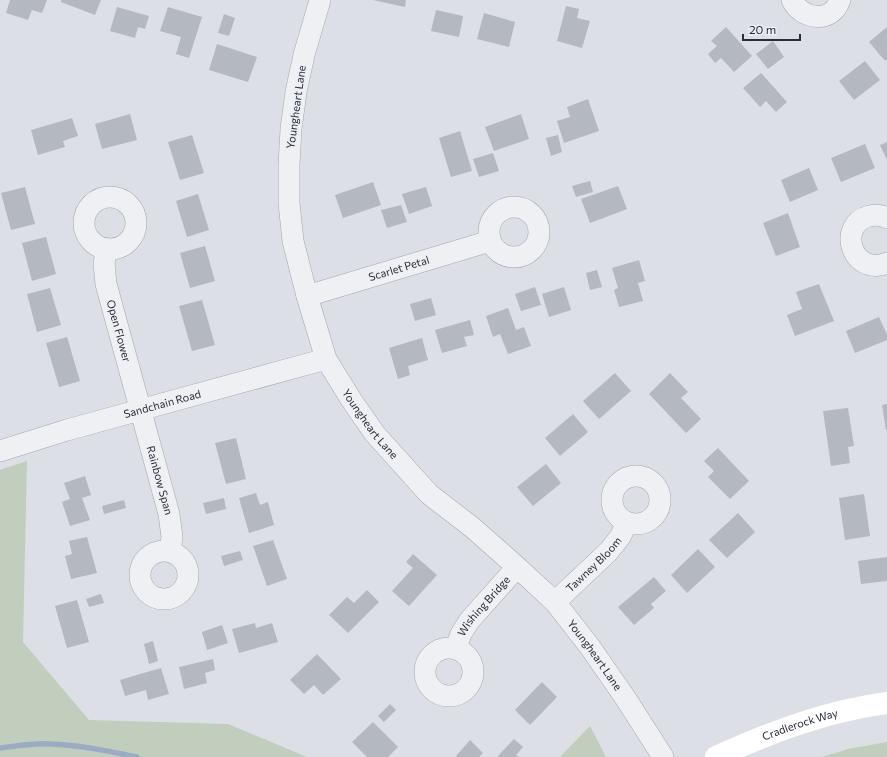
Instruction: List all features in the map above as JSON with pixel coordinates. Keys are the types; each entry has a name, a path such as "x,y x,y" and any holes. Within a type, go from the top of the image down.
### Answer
{"street":[{"path":"792,0 797,9 806,15 816,17 825,15 832,11 840,0"},
{"name":"Youngheart Lane","path":"316,1 296,92 291,129 289,203 293,241 307,296 326,359 352,401 375,434 429,494 473,528 555,602 590,647 626,699 663,757"},
{"path":"887,218 873,215 865,217 857,224 850,238 851,248 862,262 871,265 882,265 887,263"},
{"name":"Scarlet Petal","path":"307,296 490,241"},
{"name":"Open Flower","path":"107,249 104,263 106,284 142,411"},
{"name":"Sandchain Road","path":"0,451 67,430 142,411 326,359"},
{"name":"Rainbow Span","path":"142,411 169,514 172,537 170,550"},
{"name":"Tawney Bloom","path":"555,602 608,552 620,537 627,523"},
{"name":"Wishing Bridge","path":"456,648 461,634 469,621 517,567"},
{"name":"Cradlerock Way","path":"716,757 786,728 823,716 887,702"}],"green space":[{"path":"27,461 23,642 89,720 228,724 307,757 0,757 0,470"},
{"path":"590,726 606,757 560,757"},
{"path":"887,742 887,757 822,757 848,749"}],"building":[{"path":"10,0 47,0 42,13 32,10 28,20 6,13"},
{"path":"61,0 101,0 95,15 61,2"},
{"path":"373,0 406,0 405,7"},
{"path":"566,6 579,9 577,18 590,21 582,48 557,41"},
{"path":"117,7 149,16 145,29 138,27 135,38 110,31"},
{"path":"168,7 202,17 189,58 176,54 181,37 160,31"},
{"path":"436,10 463,16 459,37 431,31"},
{"path":"484,13 515,22 509,47 477,39"},
{"path":"224,14 235,18 229,36 218,33"},
{"path":"726,27 752,56 734,72 721,58 715,63 708,54 717,46 711,41"},
{"path":"887,27 887,59 885,61 869,42"},
{"path":"773,41 784,57 768,69 756,54"},
{"path":"217,44 257,57 248,82 209,70"},
{"path":"865,61 880,80 854,100 839,81"},
{"path":"761,73 787,102 776,112 766,101 760,107 743,88"},
{"path":"588,99 599,131 564,143 557,121 570,117 567,107"},
{"path":"130,114 137,140 102,149 95,124"},
{"path":"521,114 529,139 494,151 485,127"},
{"path":"72,118 78,136 63,141 65,147 38,155 31,130"},
{"path":"460,131 472,171 451,177 439,138"},
{"path":"192,135 204,173 180,180 168,142"},
{"path":"558,135 562,152 551,156 546,138"},
{"path":"887,142 887,160 880,145"},
{"path":"865,144 875,168 841,182 831,158"},
{"path":"493,153 499,171 479,177 473,159"},
{"path":"809,168 818,190 790,202 781,180"},
{"path":"590,181 593,192 576,197 572,186"},
{"path":"373,182 381,205 343,218 335,195"},
{"path":"618,186 627,209 590,223 581,199"},
{"path":"25,187 35,224 11,230 1,193"},
{"path":"426,187 432,206 409,214 402,194"},
{"path":"198,194 209,230 187,237 176,201"},
{"path":"401,205 407,222 387,228 381,210"},
{"path":"788,213 800,247 776,256 763,223"},
{"path":"46,237 56,274 32,281 22,243"},
{"path":"205,246 215,281 190,288 180,253"},
{"path":"639,260 645,281 638,283 643,301 619,307 614,290 618,288 612,268"},
{"path":"597,270 602,287 590,290 586,273"},
{"path":"819,284 834,321 795,336 787,315 802,309 796,292"},
{"path":"535,287 541,305 521,311 515,294"},
{"path":"564,287 571,310 549,317 542,294"},
{"path":"50,288 61,325 37,332 27,294"},
{"path":"431,298 436,315 415,321 410,304"},
{"path":"202,300 215,345 192,351 179,306"},
{"path":"508,308 516,330 524,327 531,346 508,354 500,334 493,337 486,316"},
{"path":"879,317 887,335 887,340 855,353 846,331"},
{"path":"470,320 474,335 464,337 467,346 442,353 435,330"},
{"path":"67,337 80,381 59,387 46,343"},
{"path":"422,338 428,360 408,366 410,375 398,379 389,348"},
{"path":"615,373 631,391 599,419 583,401"},
{"path":"670,373 688,392 681,398 701,419 686,433 649,394"},
{"path":"887,404 887,430 886,430 882,405"},
{"path":"848,408 854,446 848,447 850,463 831,466 823,411"},
{"path":"573,414 588,432 560,456 545,438"},
{"path":"236,438 246,479 226,484 215,443"},
{"path":"718,448 749,481 730,499 708,477 714,471 704,461"},
{"path":"546,464 561,483 533,506 517,487"},
{"path":"85,476 91,495 82,498 90,520 70,526 62,502 70,499 64,483"},
{"path":"256,493 260,505 268,502 274,525 249,533 239,498"},
{"path":"864,494 870,536 845,540 839,498"},
{"path":"224,498 226,509 206,514 203,503"},
{"path":"124,500 126,508 104,514 102,506"},
{"path":"738,513 755,532 727,558 709,540"},
{"path":"87,537 97,573 71,579 65,556 72,554 69,541"},
{"path":"273,540 287,579 267,586 253,546"},
{"path":"698,549 715,567 687,593 671,575"},
{"path":"240,551 243,560 224,566 221,556"},
{"path":"413,554 437,575 409,606 392,591 413,568 406,562"},
{"path":"887,557 887,581 861,584 858,561"},
{"path":"654,577 666,591 651,604 654,608 634,625 618,607"},
{"path":"367,590 379,602 348,633 329,615 347,597 354,603"},
{"path":"101,594 104,603 89,607 86,599"},
{"path":"77,600 89,642 67,648 55,606"},
{"path":"255,623 256,628 272,623 278,642 239,653 232,629"},
{"path":"222,625 228,643 207,650 202,632"},
{"path":"153,641 158,661 149,664 144,644"},
{"path":"317,654 341,679 323,695 314,685 304,694 290,680"},
{"path":"213,659 215,670 205,673 207,683 184,689 179,667"},
{"path":"161,668 169,694 148,700 146,690 125,696 120,680"},
{"path":"542,682 557,697 530,725 515,710"},
{"path":"390,704 396,710 384,722 378,716"},
{"path":"373,722 398,747 388,757 367,757 352,742"},
{"path":"514,739 523,747 516,755 519,757 497,757"},
{"path":"470,740 483,753 479,757 457,757 456,756"}],"waterway":[{"path":"0,748 37,744 61,745 137,757"}]}
